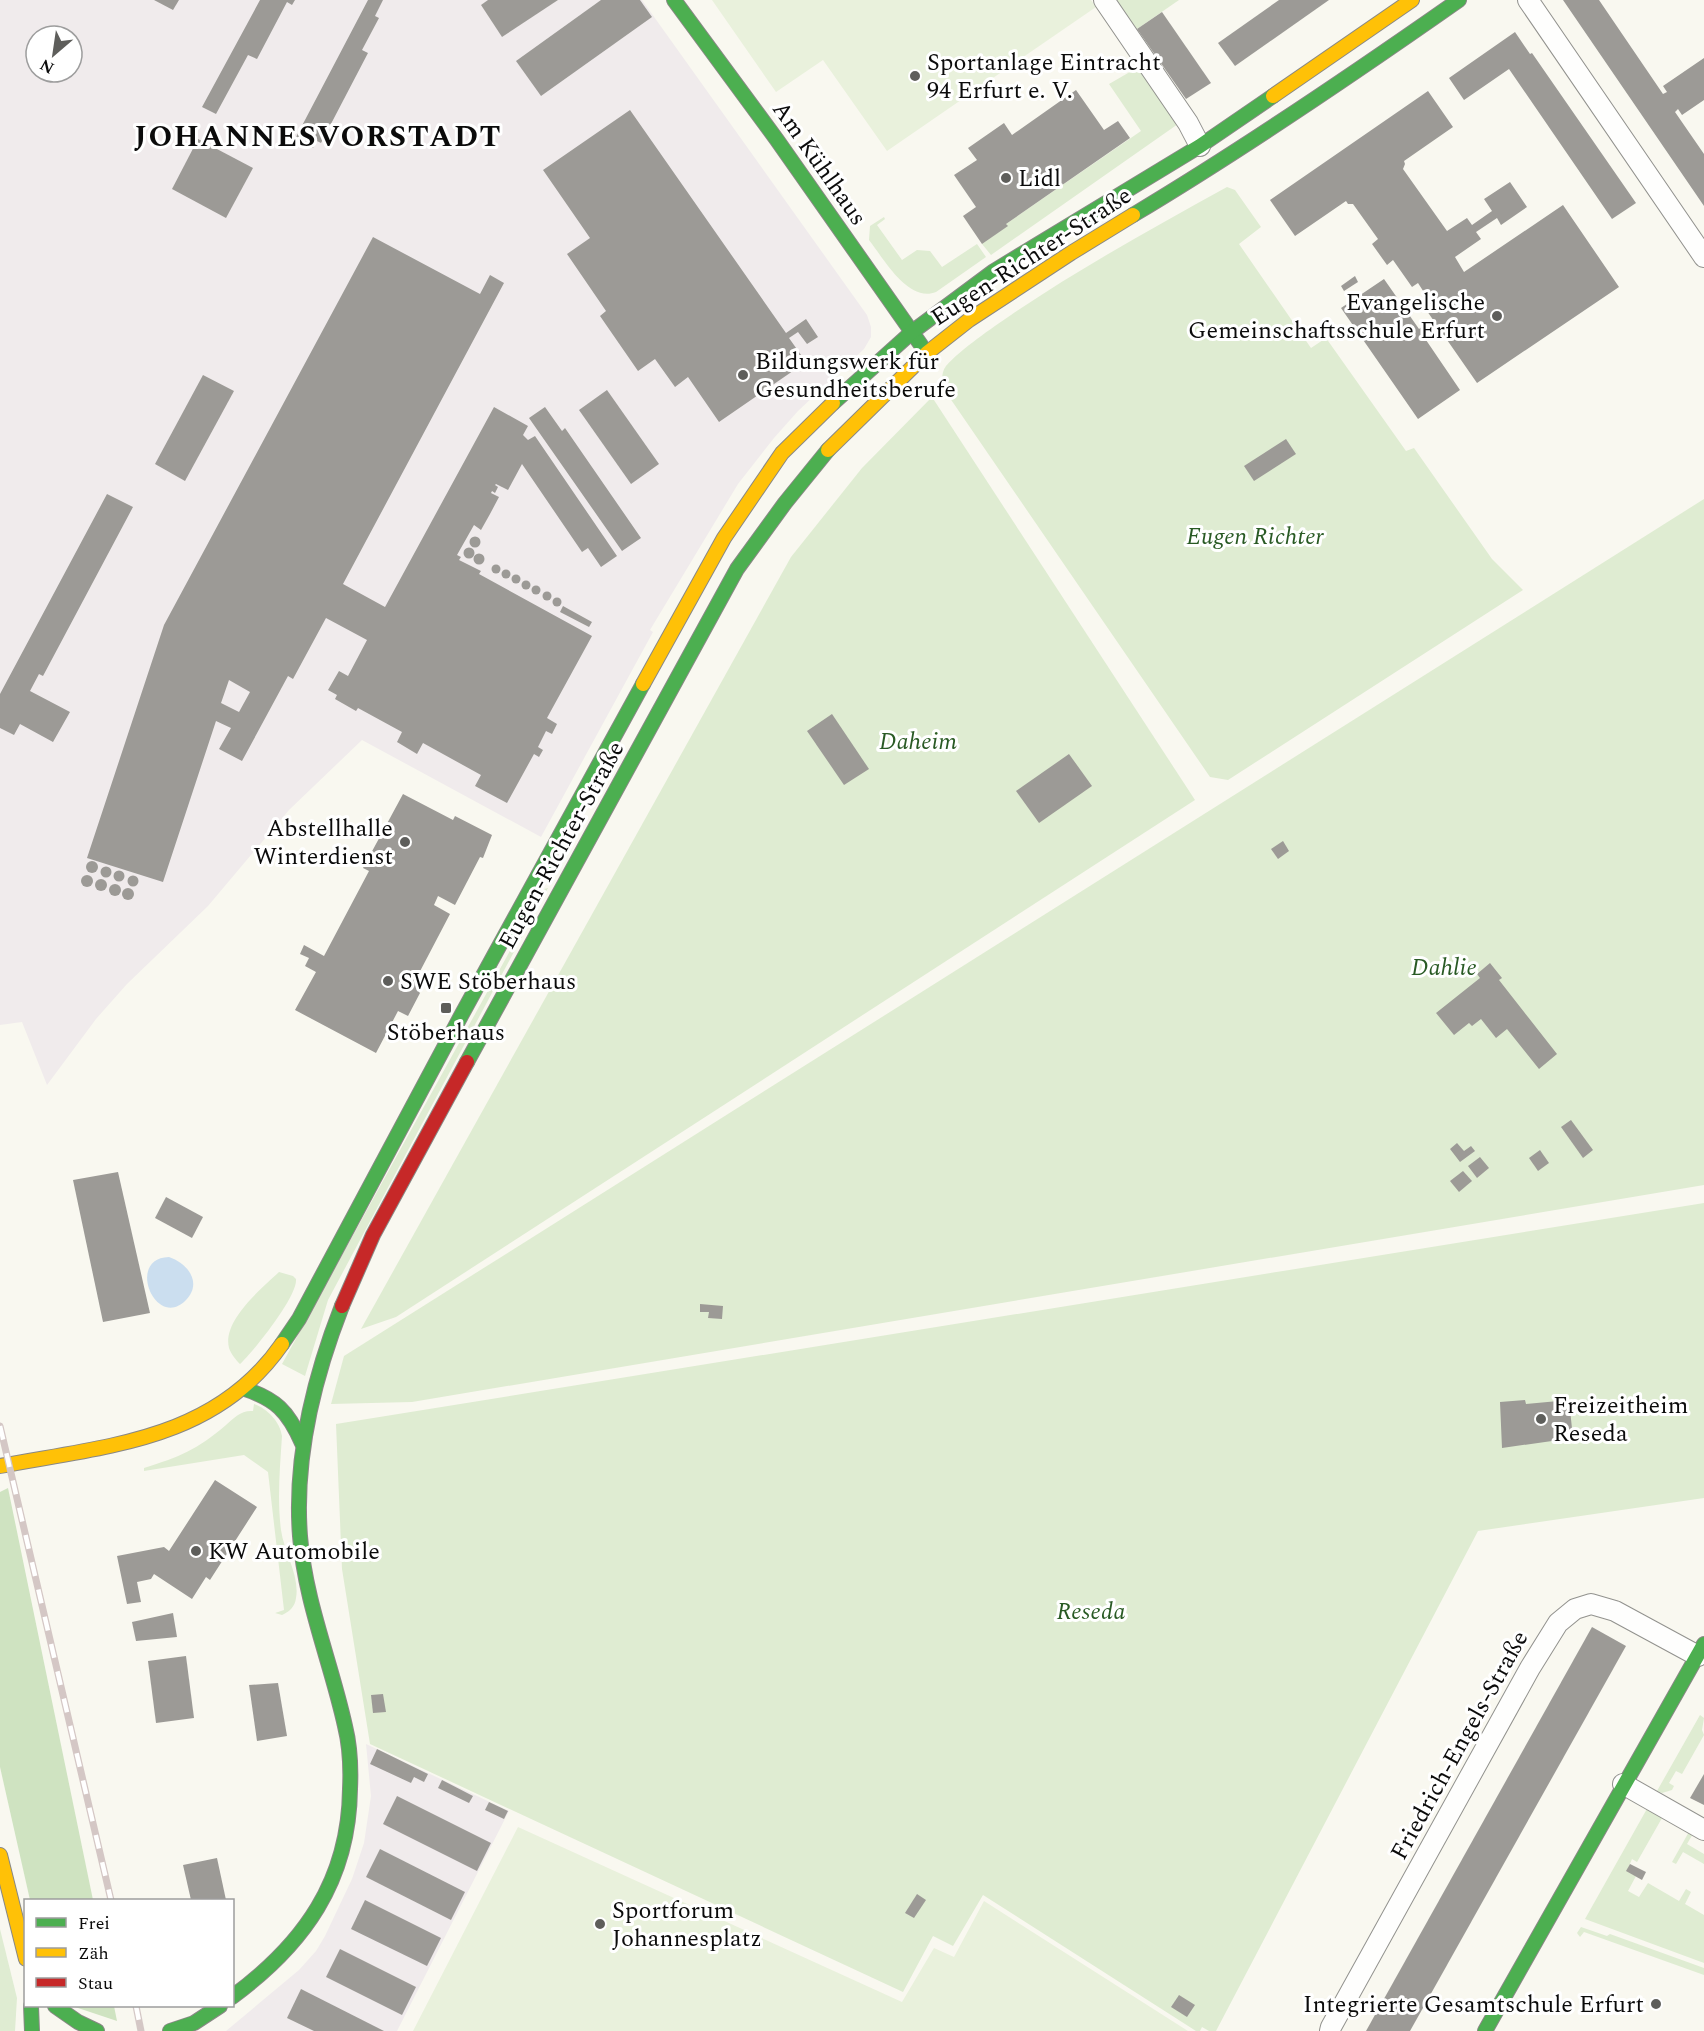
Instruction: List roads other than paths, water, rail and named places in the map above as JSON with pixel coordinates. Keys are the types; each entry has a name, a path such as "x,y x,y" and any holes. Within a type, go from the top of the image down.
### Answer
{"main road":[{"name":"Am Kühlhaus","path":"674,0 777,140 927,353"},
{"name":"Eugen-Richter-Straße","path":"2,1466 109,1448 168,1432 219,1406 242,1388 273,1357 299,1319 462,1014 724,537 782,453 912,332 994,271 1200,146 1412,0"},
{"name":"Eugen-Richter-Straße","path":"234,1996 250,1985 286,1951 320,1904 341,1857 348,1823 350,1800 348,1737 317,1626 303,1562 299,1519 302,1443 323,1352 346,1292 374,1235 737,569 785,503 836,440 927,353 978,314 1071,253 1216,165 1351,76 1459,0"},
{"path":"242,1388 263,1394 284,1409 294,1422 302,1443"},
{"name":"Friedrich-Engels-Straße","path":"1485,2031 1701,1650"},
{"path":"0,1856 24,1951"},
{"path":"31,2007 32,2031"},
{"path":"56,2007 78,2022 97,2031"},
{"path":"170,2031 194,2023 218,2007"}],"street":[{"path":"1104,0 1188,123 1200,146"},
{"path":"1528,0 1704,257"},
{"name":"Friedrich-Engels-Straße","path":"1330,2031 1524,1678 1558,1623 1575,1609 1592,1604 1615,1611 1701,1650"},
{"path":"1623,1784 1704,1830"}],"water":[{"path":"169,1257 187,1268 193,1280 191,1293 186,1300 175,1307 164,1306 156,1300 147,1279 149,1268 156,1260"}],"railway":[{"path":"0,1426 111,1899"},
{"path":"136,2007 141,2031"}],"place":[{"name":"Sportanlage Eintracht 94 Erfurt e. V.","path":"915,76"},
{"name":"Lidl","path":"1006,178"},
{"name":"Evangelische Gemeinschaftsschule Erfurt","path":"1497,316"},
{"name":"Bildungswerk für Gesundheitsberufe","path":"743,375"},
{"name":"Abstellhalle Winterdienst","path":"405,842"},
{"name":"SWE Stöberhaus","path":"388,981"},
{"name":"Stöberhaus","path":"446,1008"},
{"name":"Freizeitheim Reseda","path":"1541,1419"},
{"name":"KW Automobile","path":"196,1551"},
{"name":"Sportforum Johannesplatz","path":"600,1924"},
{"name":"Integrierte Gesamtschule Erfurt","path":"1656,2004"}],"district":[{"name":"JOHANNESVORSTADT","path":"318,136"}],"park label":[{"name":"Eugen Richter","path":"1255,536"},
{"name":"Daheim","path":"918,741"},
{"name":"Dahlie","path":"1444,967"},
{"name":"Reseda","path":"1091,1611"}]}
